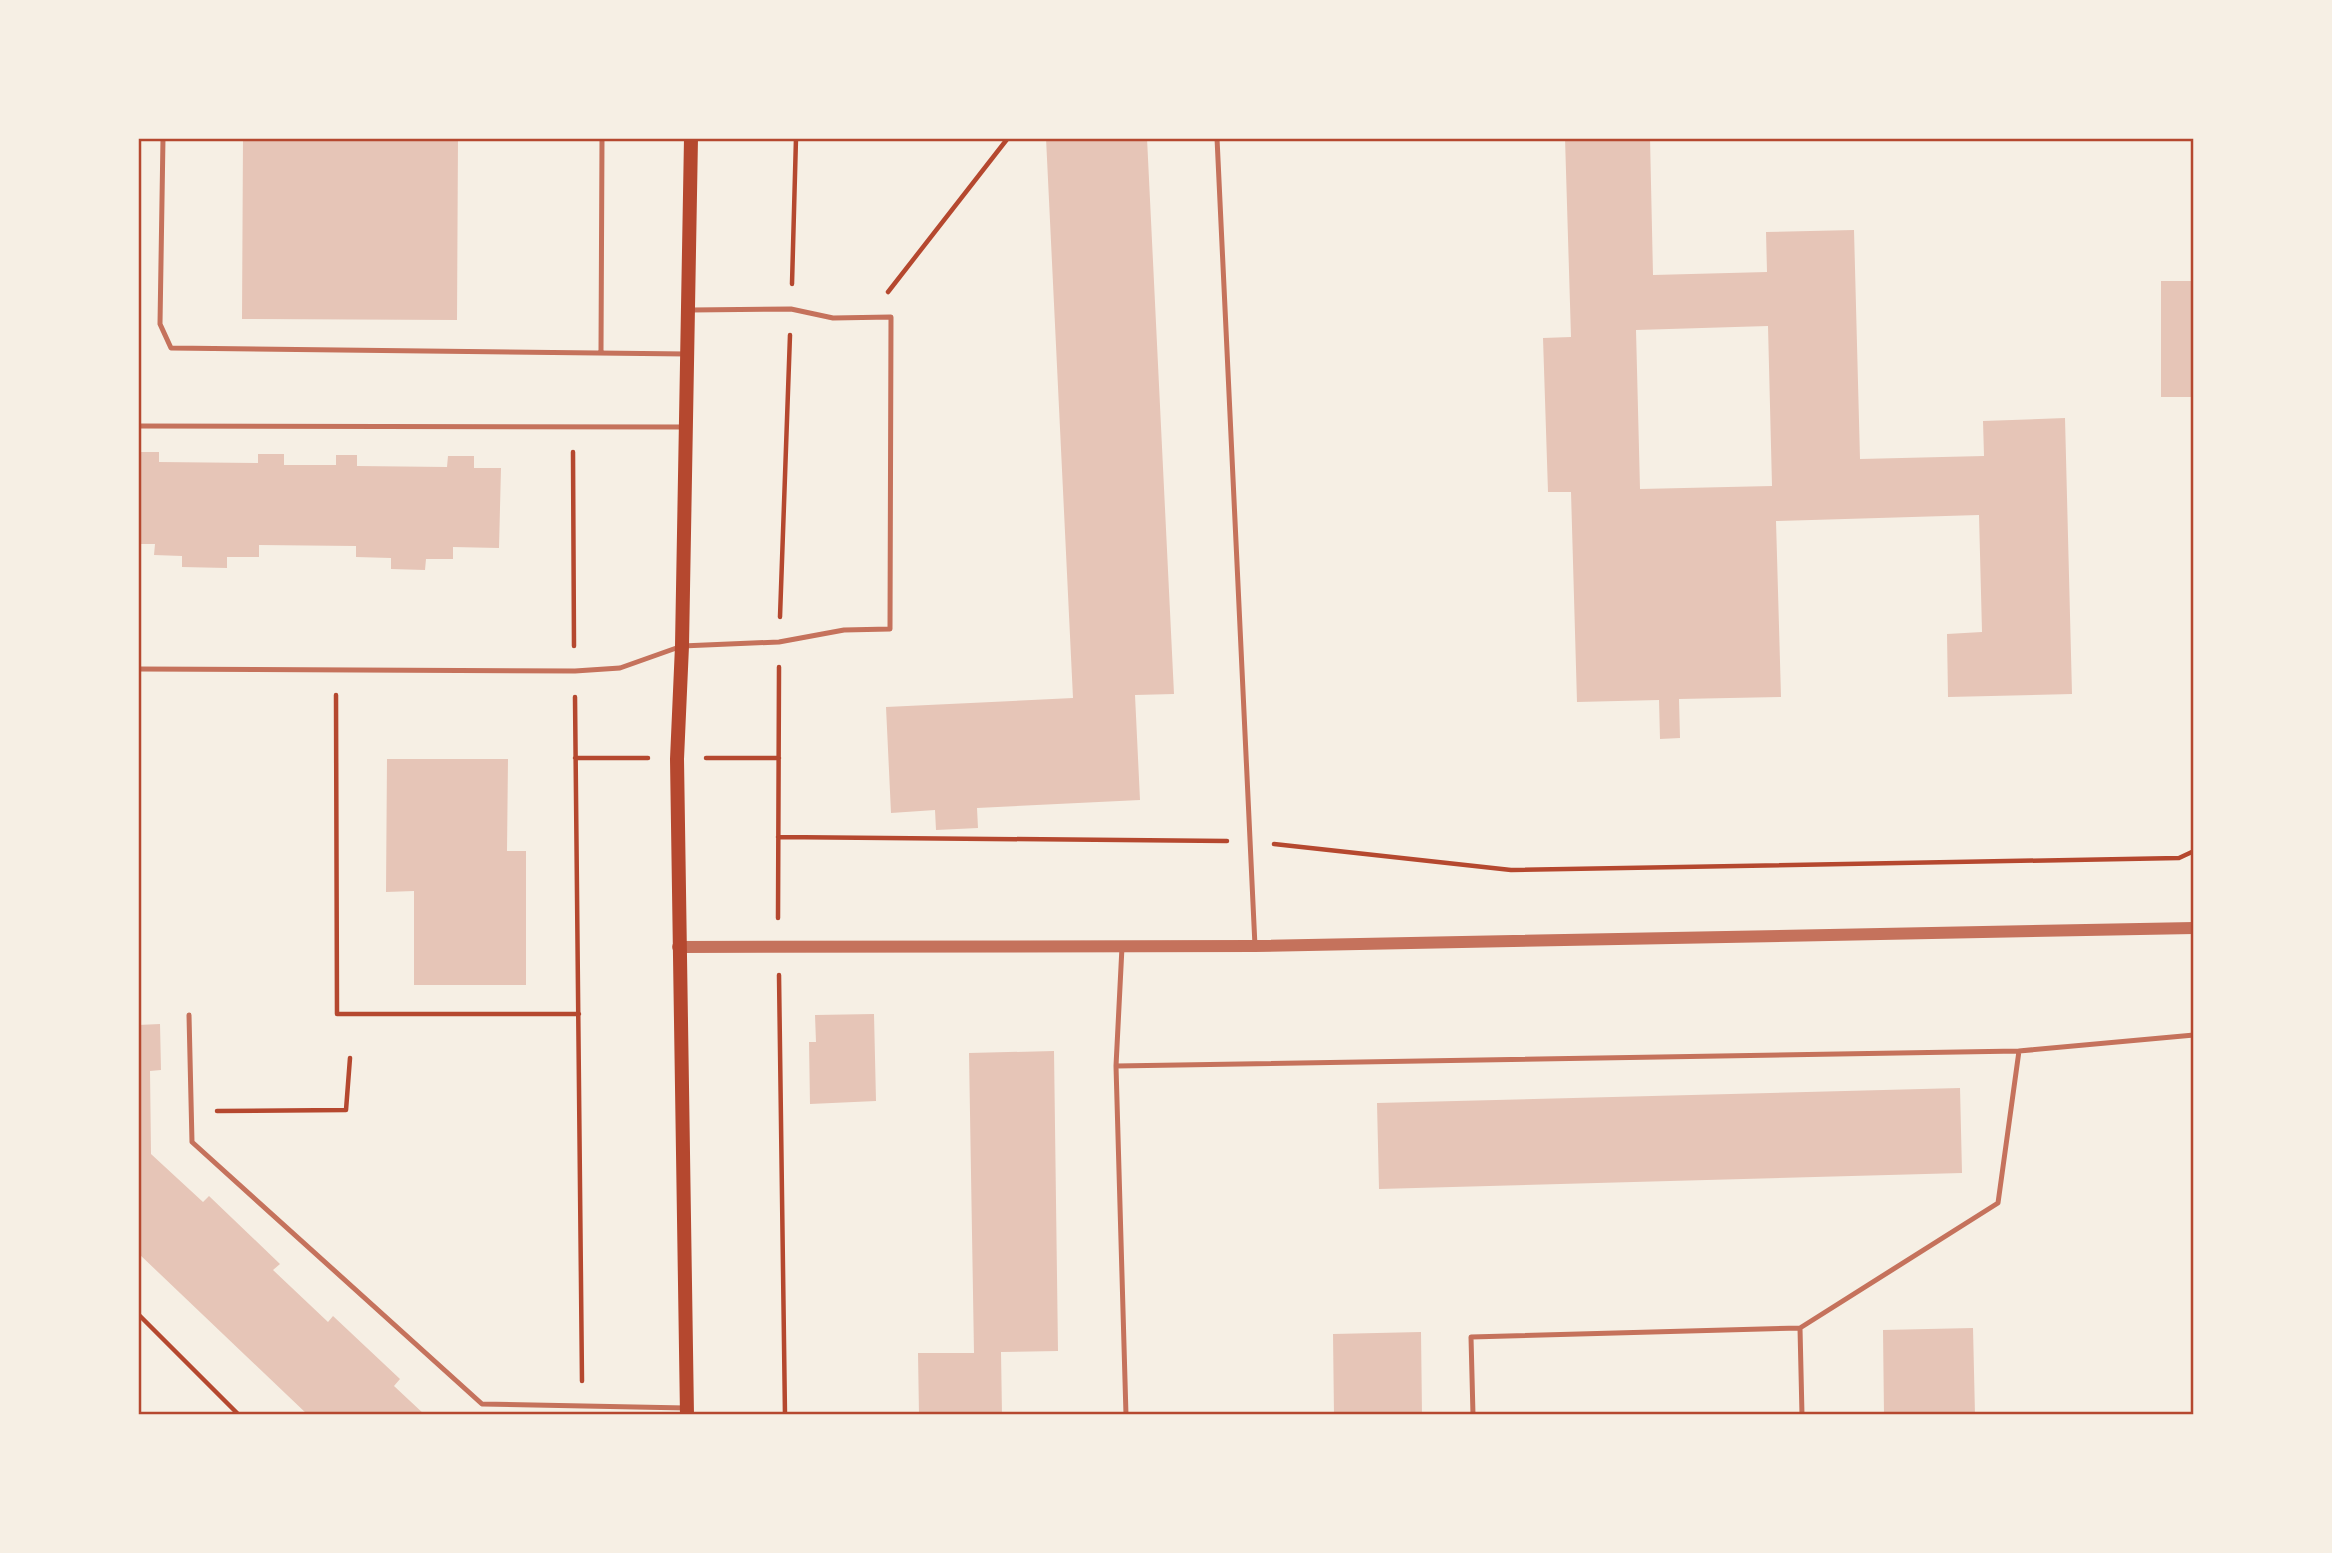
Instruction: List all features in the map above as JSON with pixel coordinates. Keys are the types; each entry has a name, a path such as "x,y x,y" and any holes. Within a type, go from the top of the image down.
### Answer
{"main road":[{"path":"686,1412 677,758 682,646 691,138"}],"street":[{"path":"678,947 1255,946 2194,928"}],"lane":[{"path":"163,138 160,324 171,348 687,354"},
{"path":"601,353 603,138"},
{"path":"1217,138 1255,946"},
{"path":"138,669 575,671 620,668 682,646 779,642 844,630 890,629 891,317 833,318 791,309 688,310"},
{"path":"138,426 686,427"},
{"path":"1122,946 1116,1066 1126,1415"},
{"path":"189,1015 192,1142 482,1404 686,1412"},
{"path":"1116,1066 2019,1051 2194,1035"},
{"path":"1473,1415 1471,1337 1800,1328 1998,1203 2019,1051"},
{"path":"1800,1328 1802,1415"}],"path":[{"path":"785,1415 778,947 779,642 796,138"},
{"path":"868,318 1008,138"},
{"path":"573,427 583,1391"},
{"path":"336,695 337,1014 579,1014"},
{"path":"778,837 1250,842 1511,870 2179,858 2194,851"},
{"path":"192,1111 346,1110 350,1058"},
{"path":"138,1314 239,1415"}],"building":[{"path":"243,138 458,138 457,320 242,319"},
{"path":"1046,138 1147,138 1174,694 1135,695 1140,800 977,808 978,828 936,830 935,810 891,813 886,707 1073,698"},
{"path":"1565,138 1650,138 1653,275 1767,272 1766,232 1854,230 1860,459 1984,456 1983,421 2065,418 2072,694 1948,697 1947,634 1982,632 1979,515 1776,521 1781,697 1679,699 1680,738 1660,739 1659,700 1577,702 1571,492 1548,492 1543,338 1571,337","holes":["1768,326 1772,486 1640,489 1636,330"]},
{"path":"2161,281 2194,281 2194,397 2161,397"},
{"path":"138,452 159,452 159,462 258,463 258,454 284,454 284,465 336,465 336,455 357,455 357,466 447,467 448,456 474,456 474,468 501,468 499,548 453,547 453,559 426,559 425,570 391,569 391,558 356,557 356,546 259,545 259,557 227,557 227,568 182,567 182,556 154,555 155,544 138,544"},
{"path":"387,759 508,759 507,851 526,851 526,985 414,985 414,891 386,892"},
{"path":"874,1014 876,1101 810,1104 809,1042 816,1042 815,1015"},
{"path":"160,1024 161,1070 150,1071 151,1154 203,1202 209,1196 280,1264 273,1270 328,1322 333,1316 400,1379 394,1386 425,1415 308,1415 138,1253 138,1025"},
{"path":"1054,1051 1058,1351 1001,1352 1002,1415 919,1415 918,1353 974,1353 969,1053"},
{"path":"1960,1088 1962,1173 1379,1189 1377,1103"},
{"path":"1973,1328 1975,1415 1884,1415 1883,1330"},
{"path":"1421,1332 1422,1415 1334,1415 1333,1334"}]}
